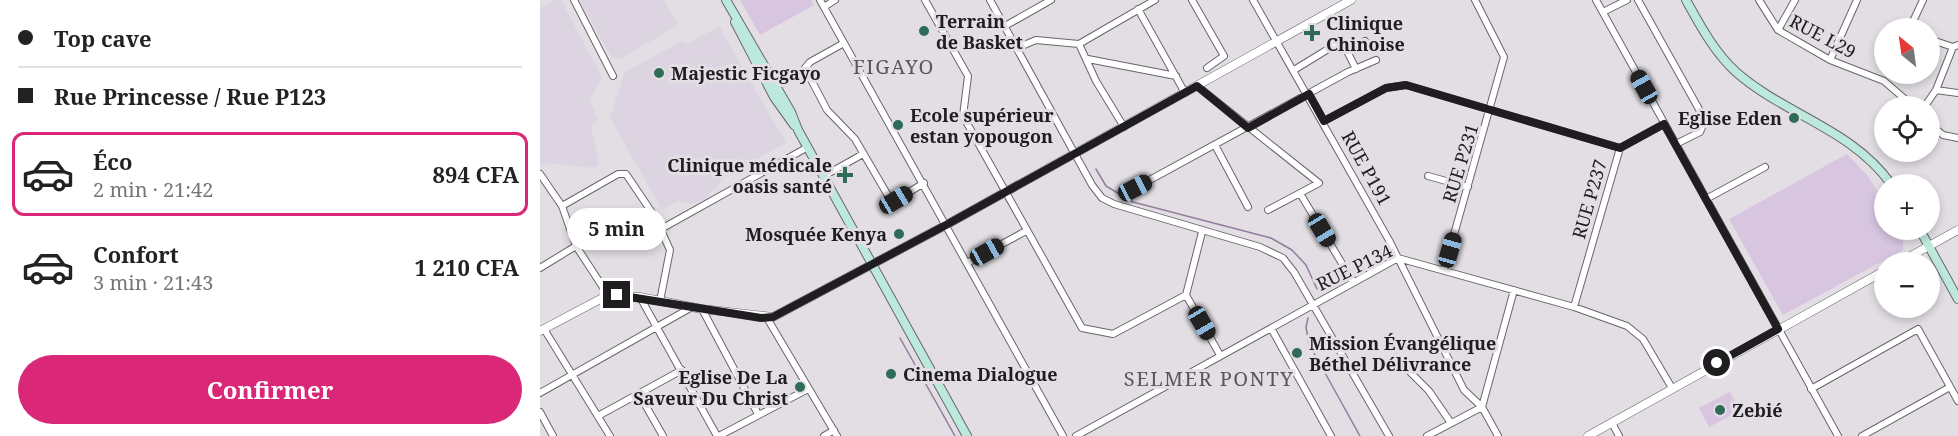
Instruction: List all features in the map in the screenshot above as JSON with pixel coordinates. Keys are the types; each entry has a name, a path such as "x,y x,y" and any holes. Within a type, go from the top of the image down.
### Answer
{"main road":[{"path":"725,0 785,115 798,130 808,147 967,436"},
{"path":"1686,0 1718,51 1737,72 1854,145 1882,174"},
{"path":"1926,240 1958,298"}],"street":[{"path":"574,0 613,76"},
{"path":"835,0 822,3 1063,436"},
{"path":"925,0 968,76 963,116 1082,328 1113,334 1186,295"},
{"path":"990,0 1096,191 1108,202 1202,232 1260,247 1283,258 1314,304 1389,436"},
{"path":"1005,26 1051,0"},
{"path":"1017,48 1036,40 1079,44 1155,0"},
{"path":"1192,0 1225,58 1207,68"},
{"name":"RUE P191","path":"1253,0 1324,121 1398,258 1464,390 1482,407 1498,436"},
{"path":"610,436 542,330 608,295 640,297 692,308 767,318 784,312 1005,193 1351,0"},
{"name":"RUE P231","path":"1444,270 1491,110 1504,54 1475,0"},
{"path":"1596,0 1838,436"},
{"path":"1603,12 1627,0"},
{"path":"1638,0 1706,120 1700,132 1676,144"},
{"name":"RUE L29","path":"1759,0 1778,30 1830,60 1874,77"},
{"path":"1778,30 1795,0"},
{"path":"1830,60 1857,0"},
{"path":"1915,18 1923,0"},
{"path":"1138,9 1185,93"},
{"path":"1346,49 1365,41"},
{"path":"1932,96 1955,46 1940,42"},
{"path":"844,43 810,62 805,68 827,110 849,131 890,199 896,200 924,183"},
{"path":"1294,70 1338,43 1346,49 1356,69"},
{"path":"1079,44 1088,59 1096,81 1124,127"},
{"path":"1088,59 1176,76"},
{"path":"1135,188 1376,60"},
{"name":"RUE L29","path":"1887,84 1901,96"},
{"path":"1324,121 1396,85 1406,85 1620,148"},
{"path":"1197,86 1319,183 1301,195 1268,210"},
{"path":"1936,90 1958,93"},
{"name":"RUE P237","path":"1574,307 1620,148 1664,124"},
{"path":"1940,132 1958,138"},
{"path":"1215,145 1248,207"},
{"path":"661,229 808,147"},
{"path":"824,176 863,154"},
{"path":"1706,199 1766,167"},
{"path":"562,206 624,172 661,229 670,253 660,301"},
{"path":"540,174 562,206 576,246 608,295"},
{"path":"1428,176 1468,187"},
{"path":"1301,195 1353,282"},
{"path":"1919,252 1958,230"},
{"path":"967,263 1026,231"},
{"path":"1202,232 1186,295 1220,355"},
{"path":"540,268 576,246"},
{"name":"RUE P134","path":"1076,436 1398,258 1574,307 1627,326 1638,334 1672,388"},
{"path":"1588,436 1874,276"},
{"path":"1427,436 1482,407 1514,290"},
{"path":"640,297 718,436 808,389"},
{"path":"540,393 692,308"},
{"path":"702,309 758,414"},
{"path":"767,318 835,433 824,436"},
{"path":"1271,328 1331,436"},
{"path":"1811,389 1918,329 1958,401"},
{"path":"1396,357 1429,391 1451,423"},
{"path":"598,416 682,370"},
{"path":"1862,436 1950,387"},
{"path":"639,394 663,436"},
{"path":"540,412 553,436"},
{"path":"1612,423 1619,436"}],"shaded area":[{"path":"555,0 561,0 602,77 590,99 598,121 591,126 599,165 594,168 547,163 540,167 540,8"},
{"path":"579,0 664,0 678,25 620,59 612,58"},
{"path":"740,0 811,0 814,5 760,35"},
{"path":"719,26 786,143 728,174 705,199 690,204 678,201 662,210 610,118 624,73 682,41 687,44"},
{"path":"1847,154 1874,186 1874,240 1903,240 1903,250 1874,252 1874,266 1783,315 1729,219"},
{"name":"Zebié","path":"1730,392 1740,411 1709,427 1699,408"}],"waterway":[{"path":"1096,169 1106,186 1133,202 1271,238 1292,250 1306,265 1317,289"},
{"path":"1308,318 1306,327 1309,344 1360,436"},
{"path":"900,338 955,436"}],"place":[{"name":"Terrain de Basket","path":"924,31"},
{"name":"Clinique Chinoise","path":"1312,33"},
{"name":"Majestic Ficgayo","path":"659,73"},
{"name":"Eglise Eden","path":"1794,118"},
{"name":"Ecole supérieur estan yopougon","path":"898,125"},
{"name":"Clinique médicale oasis santé","path":"845,175"},
{"name":"Mosquée Kenya","path":"899,234"},
{"name":"Mission Évangélique Béthel Délivrance","path":"1297,353"},
{"name":"Cinema Dialogue","path":"891,374"},
{"name":"Eglise De La Saveur Du Christ","path":"800,387"},
{"name":"Zebié","path":"1720,410"}],"district":[{"name":"FIGAYO","path":"894,66"},
{"name":"SELMER PONTY","path":"1209,378"}],"route":[{"path":"617,295 761,318 773,317 1058,164 1197,86 1248,128 1309,94 1324,121 1386,88 1406,85 1620,148 1664,124 1778,329 1717,363"}]}
